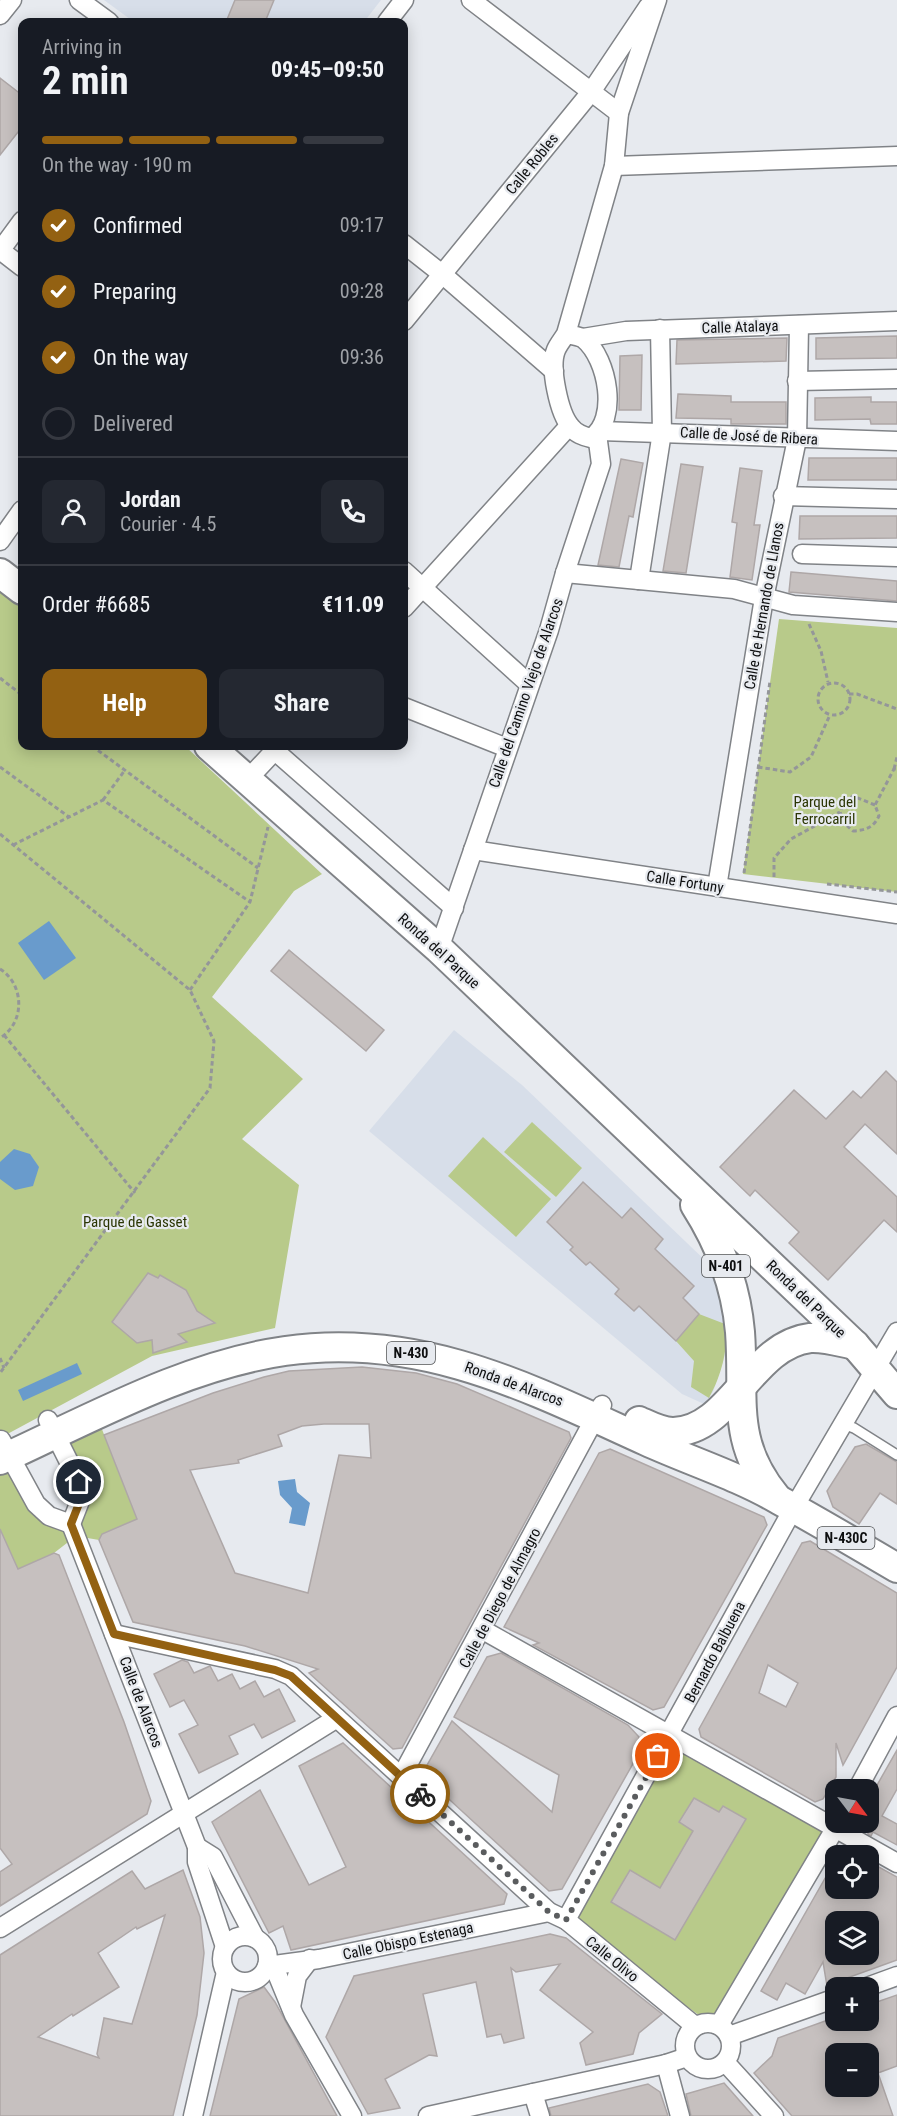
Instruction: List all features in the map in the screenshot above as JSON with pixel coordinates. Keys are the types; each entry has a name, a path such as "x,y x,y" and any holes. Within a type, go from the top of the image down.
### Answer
{"highway":[{"path":"0,573 18,588"},
{"name":"Ronda del Parque","path":"213,750 439,949 855,1345"},
{"name":"Ronda del Parque","path":"663,1162 696,1206 722,1251 737,1309 742,1428 746,1447 762,1480 786,1504"},
{"name":"Ronda de Alarcos","path":"21,1440 209,1354 283,1338 353,1332 433,1341 489,1358 599,1411 786,1504 897,1568"},
{"name":"Ronda del Parque","path":"661,1431 680,1431 698,1426 711,1418 771,1356 791,1344 809,1338 826,1338 855,1345"},
{"path":"855,1345 897,1394"},
{"name":"Ronda de Alarcos","path":"599,1411 661,1431"}],"street":[{"path":"0,15 12,0"},
{"path":"79,0 104,18"},
{"path":"390,18 404,0"},
{"path":"471,0 620,113"},
{"name":"Calle Robles","path":"408,316 591,92 652,0"},
{"path":"408,604 569,426 558,397 554,371 555,351 575,336 614,166 620,113 657,0"},
{"path":"614,166 897,156"},
{"path":"18,226 0,250 18,264"},
{"path":"408,247 554,371"},
{"name":"Calle Atalaya","path":"575,336 626,331 897,321"},
{"name":"Calle de Hernando de Llanos","path":"717,887 764,598 783,496 797,439 796,381 799,325"},
{"path":"639,580 662,432 660,330"},
{"name":"Calle del Camino Viejo de Alarcos","path":"439,949 549,630 601,464 599,433 606,412 606,387 599,359 575,336"},
{"path":"796,381 897,379"},
{"name":"Calle de José de Ribera","path":"569,426 579,435 591,438 599,433 662,432 797,439 897,441"},
{"path":"783,496 897,499"},
{"path":"0,541 18,516"},
{"path":"802,554 897,557"},
{"path":"565,573 734,589 793,605 897,612"},
{"path":"408,576 529,684"},
{"path":"408,709 507,748"},
{"path":"247,780 275,750"},
{"path":"279,750 453,908"},
{"name":"Calle Fortuny","path":"473,850 897,914"},
{"path":"855,1345 880,1346 894,1337"},
{"name":"Bernardo Balbuena","path":"566,1920 670,1736 786,1504 843,1424 894,1337"},
{"name":"Calle de Diego de Almagro","path":"401,1777 483,1630 599,1411"},
{"path":"21,1440 79,1482 80,1501 71,1524 49,1516 36,1504 21,1440"},
{"name":"Calle de Alarcos","path":"71,1524 197,1847 197,1862 225,1947"},
{"path":"483,1630 670,1736 825,1819"},
{"name":"Calle Olivo","path":"114,1634 275,1670 291,1676 549,1912 566,1920 695,2026"},
{"path":"863,1779 897,1716"},
{"path":"0,1928 185,1815 337,1718"},
{"path":"825,2001 724,2031 711,2023 695,2026 687,2036 684,2048 687,2057 693,2064 706,2069 716,2068 725,2062 730,2054 724,2031 834,1833"},
{"path":"849,1833 897,1863"},
{"name":"Calle de Alarcos","path":"197,1847 213,1857 255,1938"},
{"name":"Calle Obispo Estenaga","path":"270,1965 319,1959 549,1912"},
{"path":"270,1965 259,1978 245,1982 233,1979 226,1972 222,1963 225,1947 242,1936 255,1938 266,1948 270,1965 291,2007 352,2116"},
{"path":"291,2007 297,1976 310,1959"},
{"path":"193,2116 226,1972"},
{"path":"879,1983 897,1976"},
{"path":"428,2116 666,2064 687,2057"},
{"path":"725,2062 774,2116"},
{"path":"666,2064 680,2116"},
{"path":"532,2093 540,2116"}],"lane":[{"path":"843,1424 897,1455"}],"path":[{"path":"806,617 821,651 828,682"},
{"path":"753,875 744,874 771,675"},
{"path":"0,678 18,692"},
{"path":"828,682 839,682 849,694 850,709 829,717 821,709 818,697 821,688 828,682"},
{"path":"849,694 857,694 897,709"},
{"path":"758,767 790,772 812,757 829,717"},
{"path":"98,750 258,868"},
{"path":"875,805 895,769 897,758"},
{"path":"0,767 69,817"},
{"path":"14,845 103,800 125,770"},
{"path":"774,877 774,858 791,839 840,812 853,796 875,805 879,816 875,824 865,830 853,831 844,823 840,812"},
{"path":"103,800 250,902"},
{"path":"190,990 250,902 268,824"},
{"path":"0,834 190,990 214,1041 210,1088 135,1193 0,1373"},
{"path":"764,876 785,878"},
{"path":"818,883 897,892"},
{"path":"0,969 15,984 19,997 14,1024 0,1038"},
{"path":"4,1035 135,1193"},
{"path":"0,1359 4,1368"}],"shaded area":[{"path":"104,0 381,0 367,18 129,18"},
{"path":"454,1030 522,1085 710,1265 718,1282 726,1329 725,1355 713,1392 704,1404 682,1394 369,1131"}],"green space":[{"name":"Parque de Gasset","path":"0,590 18,603 18,750 189,750 322,874 294,891 212,997 303,1079 242,1139 299,1185 275,1328 152,1356 0,1438"},
{"name":"Parque del Ferrocarril","path":"779,619 897,628 897,892 743,874"},
{"path":"532,1122 582,1168 556,1197 504,1152"},
{"path":"483,1137 551,1199 516,1237 448,1176"},
{"path":"699,1314 725,1324 726,1343 723,1362 709,1398 691,1387 694,1361 676,1341"},
{"path":"96,1414 137,1519 102,1534 99,1540 76,1536 54,1553 18,1569 0,1529 0,1460 49,1516 76,1535 80,1501 54,1433"},
{"path":"670,1736 825,1824 825,1833 834,1833 710,2023 566,1920"}],"water":[{"path":"49,921 76,958 44,980 18,943"},
{"path":"14,1149 30,1154 39,1167 33,1186 15,1190 0,1179 0,1162"},
{"path":"77,1363 82,1374 23,1401 18,1390"},
{"path":"295,1479 297,1492 310,1503 305,1526 289,1523 292,1508 280,1495 278,1481"}],"building":[{"path":"235,0 274,0 267,18 228,18"},
{"path":"0,78 18,92 18,132 0,155"},
{"path":"897,336 897,358 816,359 816,338"},
{"path":"787,338 786,361 676,364 677,340"},
{"path":"642,355 641,410 619,410 620,356"},
{"path":"678,394 731,396 731,402 786,402 786,424 731,424 731,419 676,418"},
{"path":"871,397 871,402 897,402 897,424 871,424 870,419 815,420 815,398"},
{"path":"809,458 897,458 897,480 808,480"},
{"path":"621,459 643,463 633,517 629,516 619,567 598,565"},
{"path":"681,464 703,467 686,573 663,571"},
{"path":"740,468 762,471 754,525 760,525 752,580 730,577 737,523 732,522"},
{"path":"800,516 897,516 897,538 799,539"},
{"path":"791,572 897,581 897,601 789,592"},
{"path":"289,950 384,1030 366,1051 271,971"},
{"path":"886,1071 897,1082 897,1154 865,1124 844,1147 897,1197 897,1232 884,1220 828,1280 789,1243 799,1232 755,1190 750,1196 720,1167 794,1090 826,1119 853,1091 861,1098"},
{"path":"583,1182 622,1218 631,1208 663,1239 655,1249 694,1286 683,1298 699,1314 676,1341 639,1306 634,1311 615,1294 619,1289 590,1262 586,1265 570,1250 573,1247 547,1222"},
{"path":"148,1273 158,1278 160,1275 186,1290 197,1311 215,1323 178,1334 187,1342 153,1353 152,1340 137,1343 112,1322"},
{"path":"362,1367 416,1373 457,1384 569,1432 571,1438 402,1748 393,1749 309,1673 318,1669 245,1646 133,1622 99,1540 102,1534 137,1519 104,1435 213,1393 289,1371","holes":["369,1424 371,1458 339,1455 308,1593 235,1573 190,1470 239,1463 238,1460 282,1446 278,1435 302,1426"]},
{"path":"866,1444 897,1462 897,1504 880,1493 859,1524 833,1507 827,1491 855,1447"},
{"path":"610,1449 764,1517 767,1525 664,1707 653,1710 533,1645 539,1643 504,1627 599,1453"},
{"path":"0,1529 18,1569 54,1553 59,1555 124,1722 151,1801 147,1814 0,1906 0,1872 12,1864 0,1848"},
{"path":"810,1541 897,1593 897,1667 843,1765 836,1743 836,1777 825,1779 823,1799 815,1802 701,1737 699,1729 802,1543","holes":["768,1665 798,1683 786,1707 759,1693"]},
{"path":"501,1653 628,1725 639,1737 639,1753 562,1889 549,1891 427,1779 426,1767 452,1721 552,1812 559,1775 454,1717 487,1657"},
{"path":"182,1660 188,1662 194,1673 210,1666 218,1681 232,1674 240,1689 255,1681 264,1697 279,1689 295,1721 262,1738 254,1724 229,1736 238,1754 199,1773 179,1734 198,1725 184,1700 170,1707 154,1674"},
{"path":"343,1743 507,1894 504,1904 291,1950 283,1926 269,1933 212,1822 260,1790 309,1885 346,1867 299,1766"},
{"path":"897,1750 897,1789 882,1816 897,1824 897,1845 875,1833 879,1833 879,1782"},
{"path":"694,1798 719,1812 723,1806 746,1819 675,1940 611,1902 630,1870 660,1888 693,1831 679,1822"},
{"path":"879,1867 897,1877 897,1960 850,1977 826,1977 823,1962 805,1994 786,1983 777,2000 761,1991 825,1878 825,1899 879,1899"},
{"path":"183,1870 200,1917 204,1953 197,2015 173,2116 0,2116 0,1955 132,1871 145,1889","holes":["165,1915 132,2024 104,2018 97,2054 99,2058 38,2037 119,1987 98,1953 136,1927 137,1929"]},
{"path":"550,1934 566,1938 662,2014 639,2033 633,2054 586,2065 580,2043 593,2032 540,1990 560,1964 516,1972 511,1968 524,2038 504,2043 501,2034 487,2037 476,1982 423,1994 437,2056 429,2055 385,2079 400,2108 368,2114 326,2037 354,1976"},
{"path":"264,1987 275,2002 337,2116 210,2116 239,1999"},
{"path":"897,1995 897,2066 879,2073 879,2043 825,2043 825,2097 879,2097 879,2076 893,2116 792,2116 754,2073 772,2056 778,2038 825,2021 825,2031 879,2031 879,2001"},
{"path":"724,2083 753,2116 691,2116 686,2094"},
{"path":"648,2084 660,2092 668,2116 551,2116 549,2108"}],"way so far":[{"path":"420,1794 549,1912 566,1920 658,1756"}],"route":[{"path":"79,1482 80,1501 71,1524 114,1634 275,1670 291,1676 420,1794"}]}
